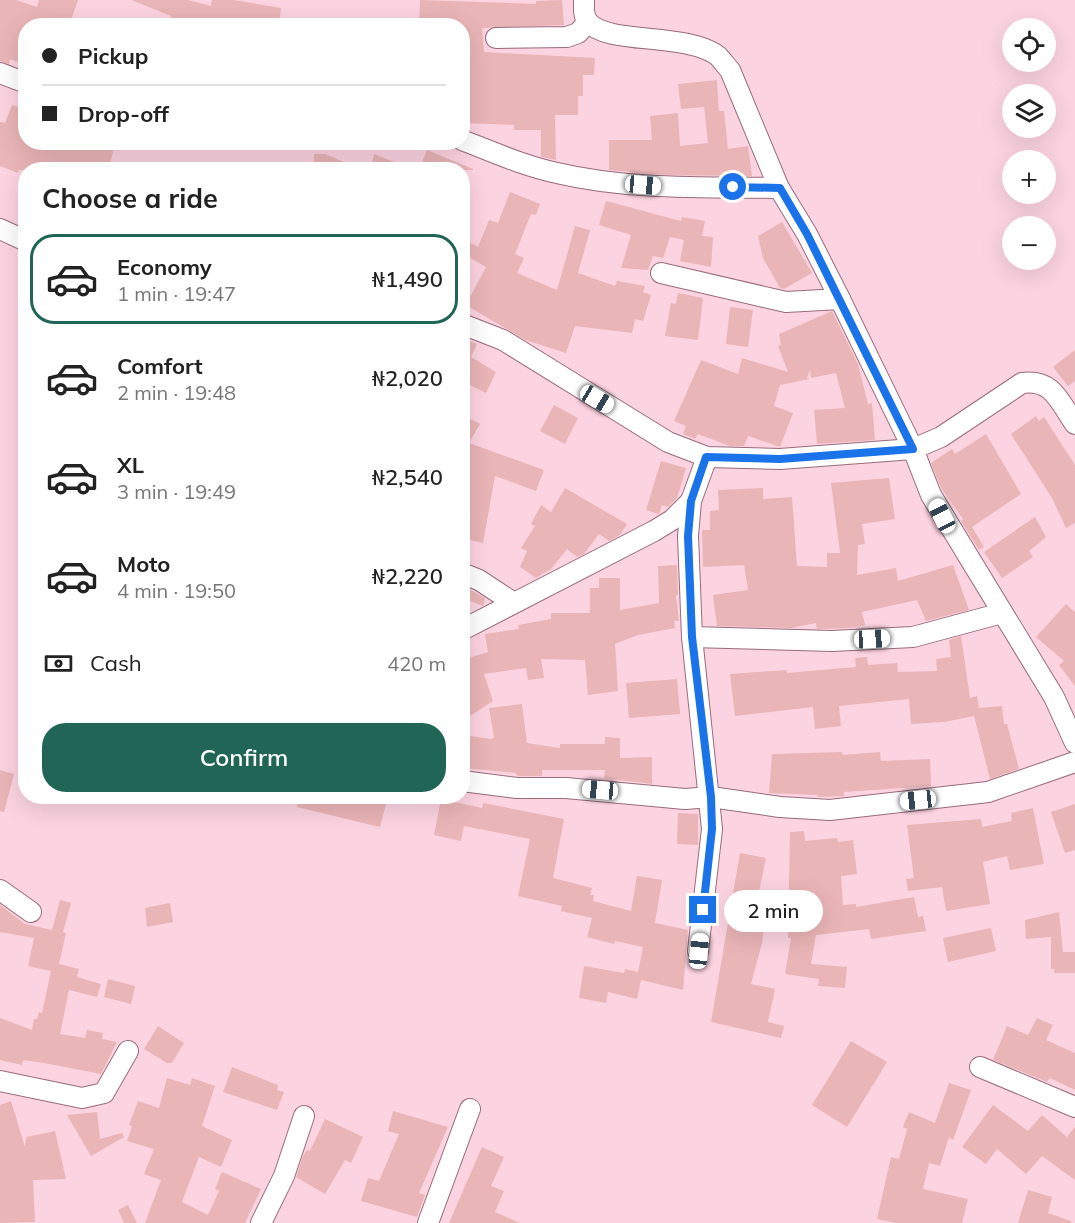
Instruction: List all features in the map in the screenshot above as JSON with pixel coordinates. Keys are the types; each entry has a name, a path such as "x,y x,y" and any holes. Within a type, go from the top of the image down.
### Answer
{"street":[{"path":"584,0 584,14 588,22 598,30 676,41 703,48 718,56 730,70 780,188 807,234 840,299 913,449 923,478 942,516 1054,696 1075,743"},
{"path":"496,38 567,37 578,33 588,22"},
{"path":"0,73 18,80"},
{"path":"470,143 556,173 600,181 664,187 780,188"},
{"path":"0,229 18,237"},
{"path":"661,273 786,302 840,299"},
{"path":"470,327 503,340 668,442 706,457 780,459 913,449 941,437 1022,383 1036,381 1048,386 1075,424"},
{"path":"699,951 712,829 711,797 692,637 688,536 691,501 706,457"},
{"path":"470,626 654,531 672,520 691,501"},
{"path":"470,576 514,603"},
{"path":"692,637 832,640 913,637 1002,613"},
{"path":"470,783 517,788 566,788 685,798 711,797 780,807 830,810 988,792 1075,762"},
{"path":"0,890 31,912"},
{"path":"0,1081 82,1098 104,1093 128,1051"},
{"path":"980,1067 1075,1107"},
{"path":"428,1223 470,1109"},
{"path":"261,1223 284,1176 304,1116"}],"building":[{"path":"0,0 16,0 37,7 39,0 78,0 72,18 18,18 18,62 10,59 9,64 0,61"},
{"path":"131,0 188,0 211,6 212,0 234,0 281,8 280,18 171,18 171,16"},
{"path":"420,0 536,4 536,1 562,0 564,25 482,28 484,52 595,58 594,75 583,75 583,96 578,96 578,115 555,115 556,160 541,157 541,130 514,130 514,125 470,123 470,18 419,18"},
{"path":"717,80 719,111 724,111 728,149 748,146 752,176 668,175 609,170 609,140 652,140 650,116 678,113 680,146 708,143 704,107 681,109 678,84"},
{"path":"12,105 18,107 18,150 113,150 110,162 18,162 18,173 0,166 0,122 5,123"},
{"path":"427,150 456,162 422,162"},
{"path":"314,154 325,154 344,162 314,162"},
{"path":"374,154 395,162 372,162"},
{"path":"510,192 540,204 536,215 531,214 515,254 524,258 517,273 557,290 575,226 590,230 578,273 615,286 617,281 645,286 643,292 651,295 643,321 635,319 632,333 575,326 566,353 525,340 470,307 470,297 486,267 470,258 470,242 478,247 489,220 498,223"},
{"path":"606,201 681,221 682,217 705,221 702,236 713,237 711,267 680,261 684,240 670,237 663,258 653,256 648,270 621,268 631,235 599,225"},
{"path":"782,222 812,273 784,289 780,288 763,258 758,236"},
{"path":"678,293 703,298 698,340 665,336 671,303 676,304"},
{"path":"730,307 753,310 748,347 726,344"},
{"path":"832,311 858,364 868,404 872,403 875,440 817,444 814,410 845,408 836,373 811,378 810,370 807,378 810,379 780,385 774,406 793,413 780,447 748,436 744,446 730,446 698,434 695,439 683,434 686,426 674,421 701,360 738,374 742,358 788,372 778,346 781,345 779,334"},
{"path":"470,341 477,344 471,357 496,372 486,393 470,385"},
{"path":"1075,350 1075,381 1068,386 1053,367"},
{"path":"554,405 578,418 565,444 540,431"},
{"path":"1036,416 1039,421 1044,417 1075,465 1075,523 1066,528 1052,498 1011,434"},
{"path":"470,419 480,424 470,441"},
{"path":"986,434 1021,494 972,527 984,547 979,550 961,521 963,519 941,488 931,463 952,449 955,454"},
{"path":"470,443 544,470 536,491 495,476 483,543 470,540"},
{"path":"661,461 686,468 677,498 668,507 662,505 659,514 646,510"},
{"path":"889,478 895,519 862,524 865,544 858,545 857,575 896,568 898,581 953,565 969,610 926,621 917,600 862,612 865,625 850,628 817,629 816,623 792,628 717,626 713,595 748,590 744,565 703,567 702,530 710,530 710,511 719,510 718,490 763,488 763,499 792,497 797,566 827,567 827,553 840,553 831,483"},
{"path":"565,488 627,524 620,535 609,541 599,534 584,554 577,557 567,549 551,569 536,578 520,567 527,551 521,548 535,526 531,524 541,505 551,512"},
{"path":"1035,517 1046,537 1029,551 1033,557 1002,578 984,552"},
{"path":"677,565 678,595 676,595 679,621 674,621 675,628 638,635 615,644 618,691 588,695 585,660 541,659 544,678 528,680 526,668 484,674 493,701 470,716 470,658 488,652 485,634 519,629 518,625 551,619 551,613 590,613 590,588 599,588 599,578 620,578 620,610 659,603 658,566"},
{"path":"470,590 485,598 483,606 470,601"},
{"path":"1066,604 1075,612 1075,686 1059,665 1064,661 1036,637"},
{"path":"961,636 970,698 977,696 979,708 1002,706 1004,724 1007,724 1019,769 990,779 974,716 944,722 911,724 909,699 839,706 841,726 815,729 813,707 735,716 730,674 787,670 787,673 856,667 855,658 867,657 868,665 897,663 898,672 937,671 936,659 951,657 949,640"},
{"path":"677,679 680,714 629,718 626,683"},
{"path":"522,704 527,743 560,748 560,744 605,744 605,737 620,738 620,758 652,757 652,784 604,778 605,770 542,770 542,776 518,776 515,773 470,769 470,736 492,739 494,737 489,708"},
{"path":"842,752 843,755 880,752 881,761 930,759 931,786 844,792 844,796 818,797 818,795 769,793 772,754"},
{"path":"0,770 14,774 4,812 0,811"},
{"path":"483,803 564,819 553,878 592,888 590,895 594,895 593,901 631,911 637,876 662,880 655,923 688,930 683,990 641,980 637,999 608,992 606,1003 579,998 584,966 624,973 625,969 638,972 643,947 615,941 614,944 587,937 592,918 561,911 562,906 518,896 530,839 464,826 461,841 434,835 440,804 464,804 482,808"},
{"path":"298,804 386,804 380,827 297,807"},
{"path":"1075,804 1075,850 1065,853 1051,812"},
{"path":"1033,808 1044,864 1010,870 1007,856 983,862 990,904 946,911 942,887 908,891 906,879 914,878 907,825 981,819 982,827 1012,821 1011,813"},
{"path":"678,813 698,814 698,845 677,844"},
{"path":"804,831 805,841 837,838 838,842 853,840 857,874 841,876 843,905 856,904 856,907 914,897 918,917 923,916 926,931 871,939 869,929 816,935 811,964 847,967 845,988 818,986 819,979 785,974 791,938 788,938 790,832"},
{"path":"740,853 766,858 756,906 766,908 762,943 751,984 775,989 768,1022 784,1026 781,1038 711,1022"},
{"path":"60,900 71,903 63,932 66,933 59,964 79,969 77,977 101,984 97,997 69,990 60,1034 85,1038 87,1030 103,1033 102,1039 117,1042 101,1074 23,1060 22,1065 0,1060 0,1018 32,1030 34,1019 37,1019 39,1012 42,1013 51,971 28,966 34,938 0,932 0,905 25,924 52,930"},
{"path":"170,903 173,922 147,927 145,908"},
{"path":"1059,912 1063,952 1075,952 1075,973 1054,973 1055,969 1051,969 1051,937 1026,939 1025,920"},
{"path":"991,928 996,951 948,962 943,938"},
{"path":"108,979 135,986 131,1004 104,997"},
{"path":"1037,1018 1053,1025 1046,1040 1075,1053 1075,1090 1050,1078 1047,1082 993,1060 1007,1026 1028,1035"},
{"path":"158,1026 184,1043 172,1063 167,1063 144,1049"},
{"path":"851,1041 887,1062 847,1127 812,1105"},
{"path":"232,1067 278,1085 277,1090 284,1092 277,1110 223,1092"},
{"path":"167,1078 190,1085 192,1078 215,1086 202,1126 232,1140 221,1167 199,1157 182,1202 208,1215 219,1191 215,1189 222,1172 261,1189 245,1223 145,1223 161,1180 144,1174 154,1149 127,1141 132,1126 129,1125 138,1101 159,1108"},
{"path":"949,1083 971,1090 953,1140 949,1137 940,1166 929,1163 923,1189 968,1199 962,1223 896,1223 877,1219 891,1157 899,1159 907,1129 903,1127 909,1112 935,1123"},
{"path":"11,1101 25,1147 26,1137 55,1131 66,1179 33,1180 35,1222 0,1223 0,1105"},
{"path":"993,1105 1028,1131 1042,1115 1067,1137 1075,1127 1075,1180 1042,1156 1026,1174 997,1149 986,1164 962,1147"},
{"path":"393,1111 448,1127 419,1193 425,1195 417,1217 361,1201 368,1178 379,1181 399,1134 388,1131"},
{"path":"97,1112 100,1139 122,1133 124,1137 91,1156 67,1115"},
{"path":"325,1119 363,1137 351,1163 345,1160 325,1194 296,1177 303,1156 307,1150 310,1151"},
{"path":"482,1147 504,1157 491,1186 504,1191 495,1212 520,1223 449,1223"},
{"path":"1028,1190 1052,1197 1048,1213 1071,1221 1071,1223 1018,1223"},
{"path":"128,1205 137,1223 124,1223 118,1210"}],"route":[{"path":"703,910 712,829 711,797 692,637 688,536 691,501 706,457 780,459 913,449 807,234 780,188 733,187"}]}
